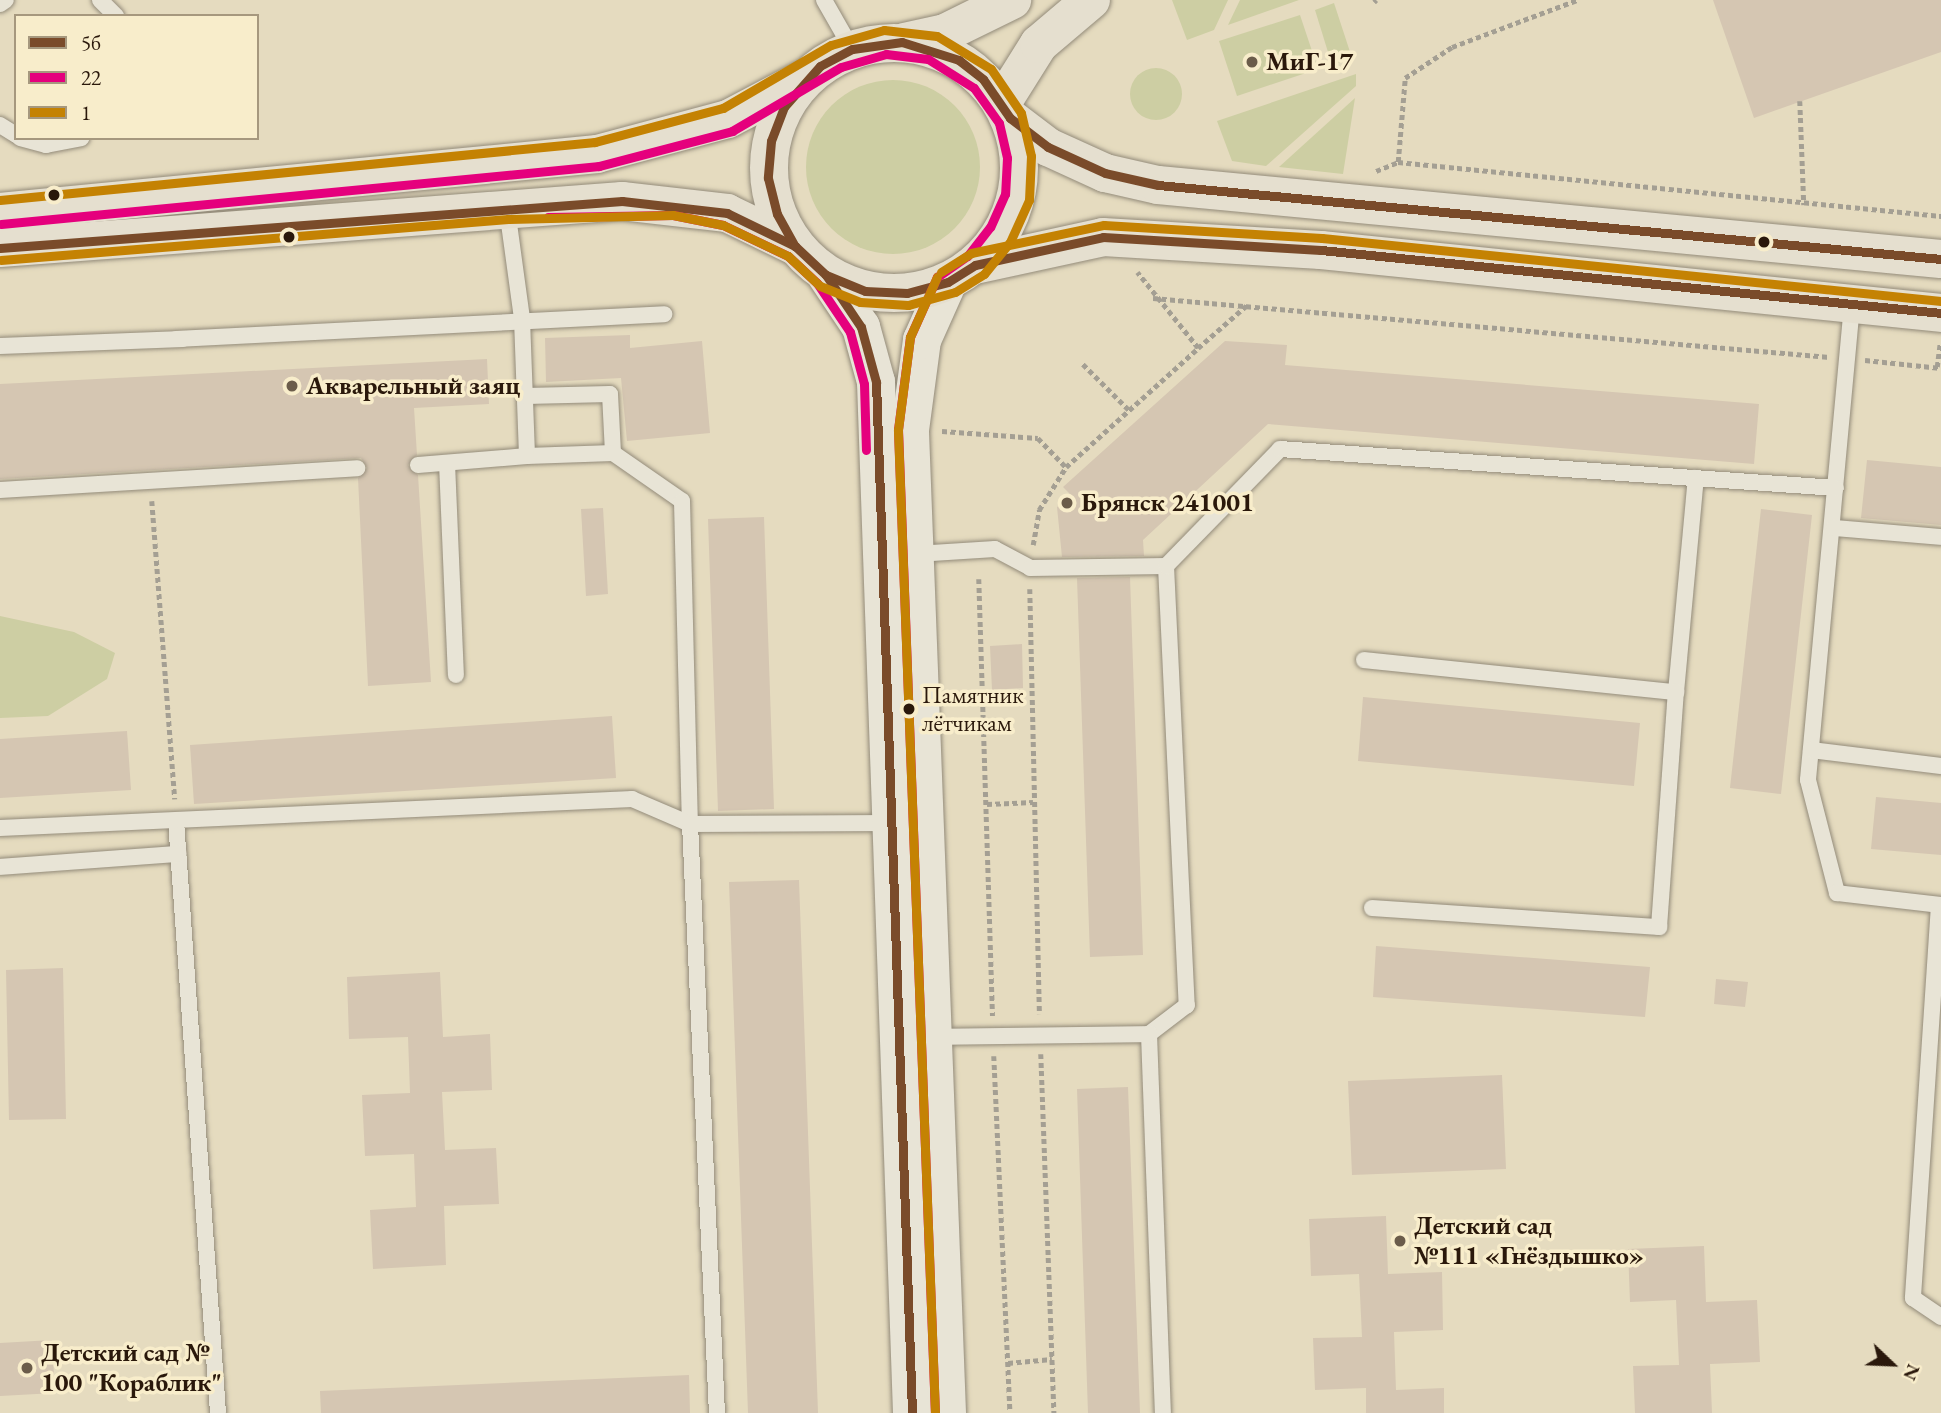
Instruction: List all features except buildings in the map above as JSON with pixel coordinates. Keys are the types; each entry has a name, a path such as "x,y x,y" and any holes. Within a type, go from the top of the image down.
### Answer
{"main road":[{"path":"0,212 597,154 728,119 806,78 852,49 945,33 1012,0"},
{"path":"912,1413 910,823 916,554 910,430 922,340 962,274 1001,234 1017,197 1019,157 1006,111 1039,44 1091,0"},
{"path":"902,42 959,60 1006,111 1048,147 1105,173 1158,185 1941,259"},
{"path":"795,246 774,202 771,141 784,107 806,78"},
{"path":"0,248 507,207 674,203 727,213 795,246 826,275 861,327 876,382 910,823 934,1037 947,1413"},
{"path":"826,275 865,291 907,293 962,274 1103,237 1321,250 1941,313"}],"lane":[{"path":"0,4 6,0"},
{"path":"100,0 114,14"},
{"path":"824,0 852,49"},
{"path":"27,140 46,145 72,140"},
{"path":"507,207 522,319 527,456"},
{"path":"1852,305 1834,528 1808,780 1837,892 1940,905 1913,1298 1941,1317"},
{"path":"0,346 664,314"},
{"path":"526,396 610,394 613,453"},
{"path":"916,554 995,549 1030,568 1167,566 1280,449 1836,488"},
{"path":"418,465 527,456 613,453 682,501 690,824 717,1413"},
{"path":"447,463 456,675"},
{"path":"0,490 357,468"},
{"path":"1372,908 1659,928 1676,692 1696,478"},
{"path":"1834,528 1941,537"},
{"path":"934,1037 1149,1034 1187,1005 1167,566"},
{"path":"1364,660 1676,692"},
{"path":"1811,750 1941,766"},
{"path":"0,828 632,799 690,824 910,823"},
{"path":"176,821 218,1413"},
{"path":"0,867 179,854"},
{"path":"1149,1034 1163,1413"}],"path":[{"path":"1398,162 1405,78 1452,47 1577,0"},
{"path":"1800,102 1804,205"},
{"path":"1364,176 1398,162 1804,205 1941,216"},
{"path":"1137,272 1153,298 1198,348"},
{"path":"1153,298 1939,367 1941,335"},
{"path":"1054,1413 1033,802 1030,568 1039,510 1066,467 1247,305"},
{"path":"1083,364 1130,411"},
{"path":"910,430 1038,438 1066,467"},
{"path":"151,480 176,821"},
{"path":"979,579 1010,1413"},
{"path":"987,804 1033,802"},
{"path":"1008,1363 1052,1359"}],"green space":[{"path":"1172,0 1228,0 1214,30 1187,40"},
{"path":"1240,0 1299,0 1228,25"},
{"path":"1334,3 1352,58 1332,65 1315,10"},
{"path":"1300,15 1318,69 1237,96 1219,41"},
{"path":"1156,68 1166,70 1174,76 1180,84 1180,104 1174,112 1166,118 1156,120 1146,118 1138,112 1132,104 1130,94 1132,84 1138,76 1146,70"},
{"path":"1356,74 1356,86 1266,166 1232,161 1217,121"},
{"path":"893,80 926,87 954,106 973,134 980,167 973,200 954,228 926,247 893,254 860,247 832,228 813,200 806,167 813,134 832,106 860,87"},
{"path":"1355,98 1343,174 1279,167"},
{"path":"0,616 74,632 115,653 107,679 48,716 0,718"}],"transit line":[{"name":"1","path":"0,200 595,142 723,108 831,45 884,30 937,36 991,69 1021,113 1031,156 1029,200 1010,242 984,274 955,292 908,305 860,302 820,286 788,256 723,225 673,215 508,219 1,260"},
{"name":"5б","path":"1941,259 1158,185 1105,173 1048,147 1010,118 983,79 959,60 902,42 852,49 820,66 784,107 771,141 768,178 777,214 795,246 826,275 865,291 907,293 948,282 975,265 1103,237 1321,250 1941,313"},
{"name":"22","path":"1,224 599,166 732,131 841,67 886,54 928,59 974,88 999,123 1007,158 1005,194 990,227 967,256 937,277 910,337 898,429 935,1413"},
{"name":"5б","path":"0,248 622,201 727,213 795,246"},
{"name":"22","path":"548,217 673,215 723,225 788,256 817,283 850,332 864,384 866,450"},
{"name":"1","path":"941,272 971,253 1104,225 1322,238 1941,301"},
{"name":"5б","path":"826,275 861,327 876,382 912,1413"},
{"name":"1","path":"935,1413 898,430 910,337 937,277"}],"place":[{"name":"МиГ-17","path":"1252,62"},
{"name":"Акварельный заяц","path":"292,386"},
{"name":"Брянск 241001","path":"1067,503"},
{"name":"Памятник лётчикам","path":"909,709"},
{"name":"Детский сад №111 «Гнёздышко»","path":"1400,1241"},
{"name":"Детский сад № 100 \"Кораблик\"","path":"27,1368"}]}
